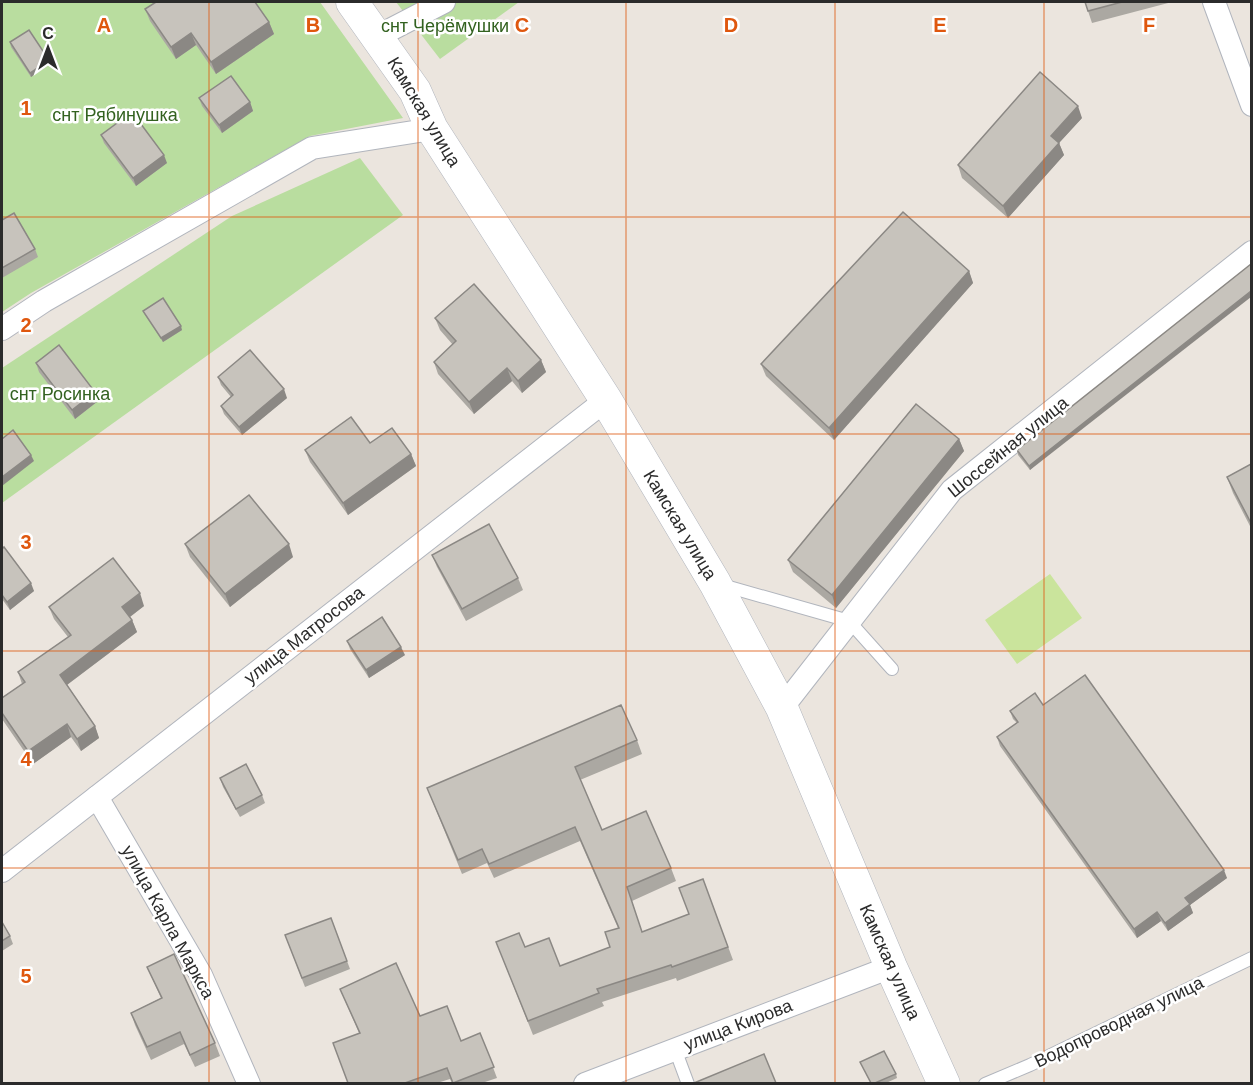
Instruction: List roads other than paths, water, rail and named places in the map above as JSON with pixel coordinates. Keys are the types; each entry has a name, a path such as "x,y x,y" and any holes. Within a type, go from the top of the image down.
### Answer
{"street":[{"name":"Камская улица","path":"352,2 415,91 432,129 606,400 715,583 782,708 891,967 944,1083"},
{"path":"376,35 444,2"},
{"path":"1214,2 1251,105"},
{"path":"2,327 312,148 432,129"},
{"name":"Шоссейная улица","path":"782,708 952,490 1251,252"},
{"name":"улица Матросова","path":"2,871 606,400"},
{"name":"улица Карла Маркса","path":"97,797 201,975 249,1083"},
{"name":"улица Кирова","path":"585,1083 891,967"}],"lane":[{"path":"715,583 849,621 892,669"},
{"name":"Водопроводная улица","path":"985,1083 1030,1065 1251,958"},
{"path":"675,1049 688,1083"}],"park label":[{"name":"снт Черёмушки","path":"445,26"},
{"name":"снт Рябинушка","path":"115,115"},
{"name":"снт Росинка","path":"60,394"}]}
